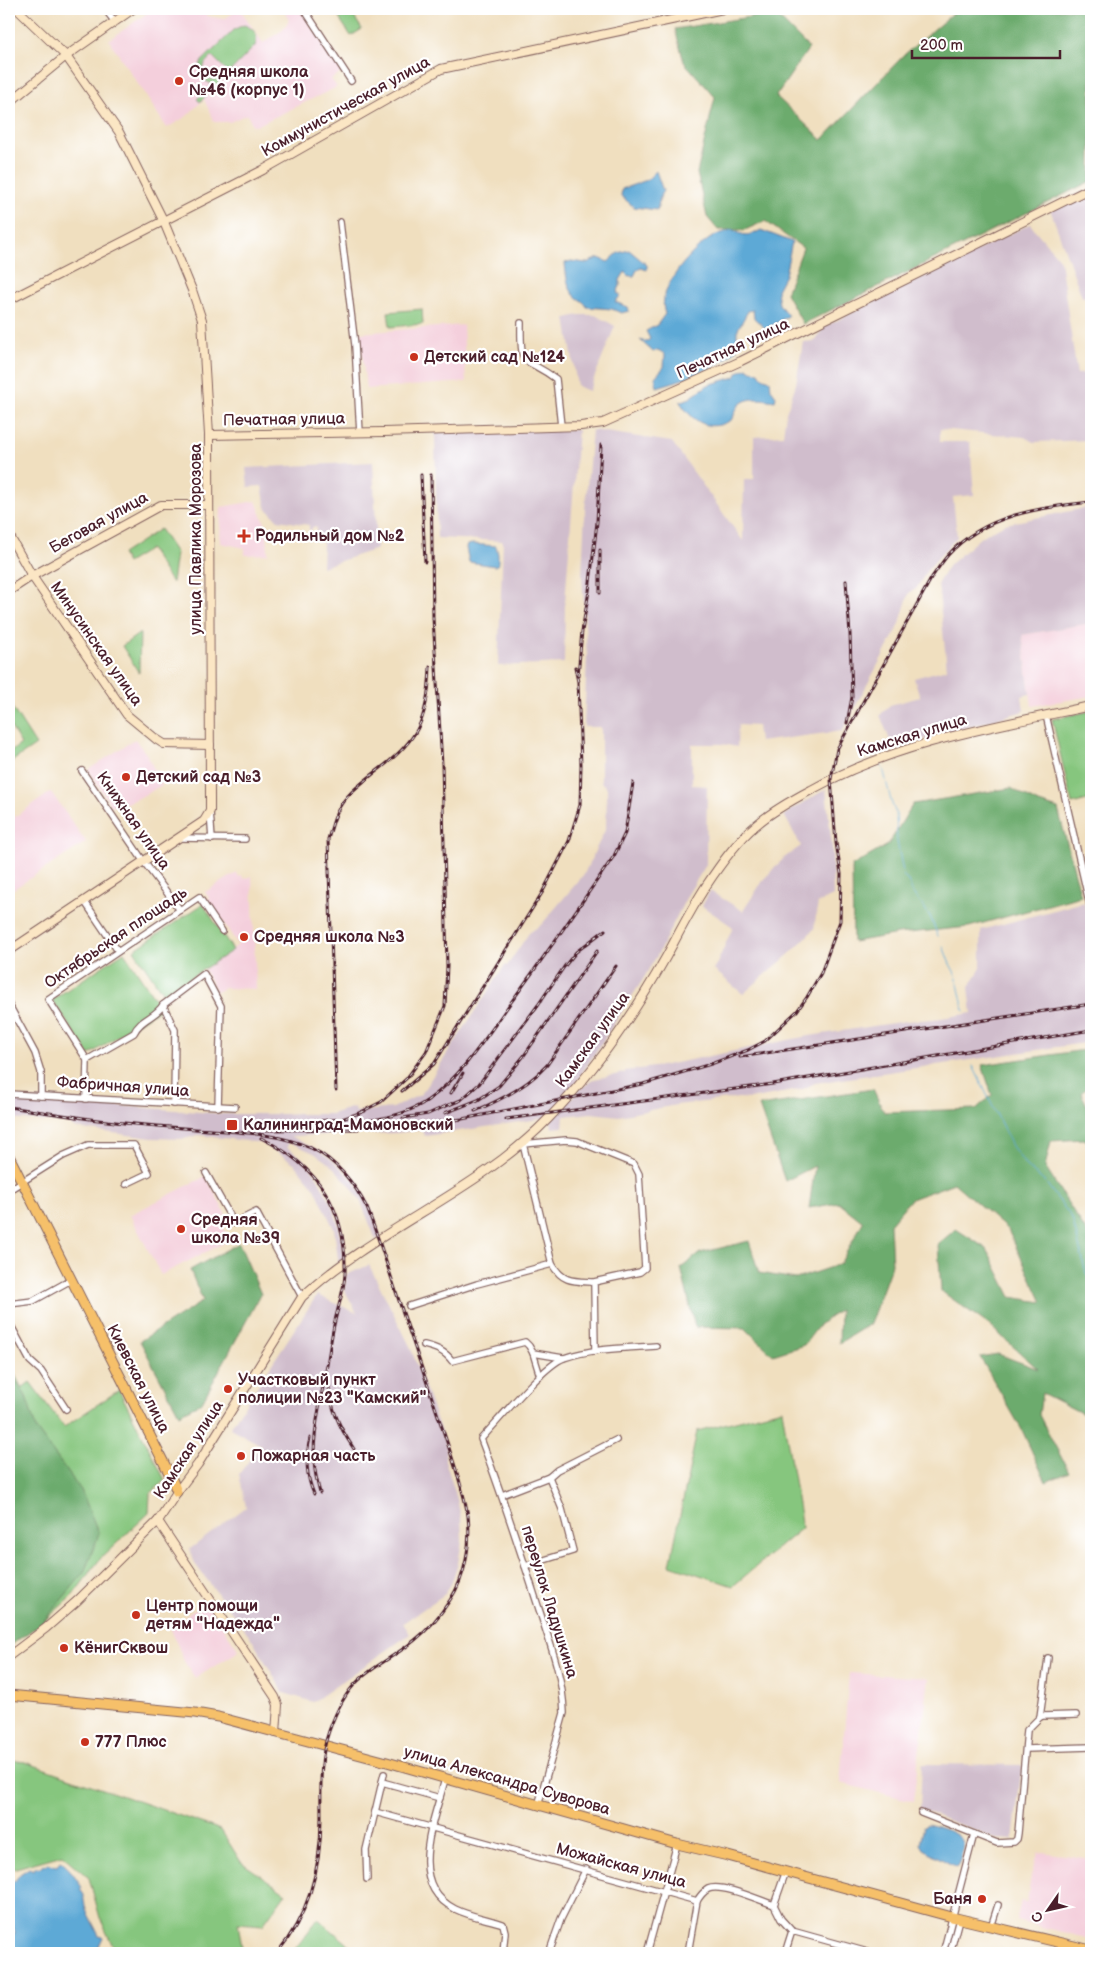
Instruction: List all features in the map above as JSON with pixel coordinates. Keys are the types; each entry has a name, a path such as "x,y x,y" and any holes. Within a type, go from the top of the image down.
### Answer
{"main road":[{"name":"Киевская улица","path":"9,1156 169,1473 176,1492"},
{"name":"улица Александра Суворова","path":"9,1695 195,1713 218,1717 677,1844 786,1871 991,1927 1091,1950"}],"street":[{"name":"улица Павлика Морозова","path":"17,9 66,56 119,132 164,222 192,290 202,320 209,435 210,811"},
{"path":"105,9 115,22"},
{"path":"9,103 66,56 133,9"},
{"path":"304,9 351,82"},
{"name":"Коммунистическая улица","path":"9,300 263,170 441,69 689,12 723,9"},
{"name":"Печатная улица","path":"209,435 561,426 603,423 742,361 1091,188"},
{"name":"Печатная улица","path":"340,222 355,345 360,432"},
{"path":"521,323 520,350 523,356 529,364 556,379 561,426"},
{"name":"Беговая улица","path":"9,591 32,576 161,505 209,505"},
{"name":"Минусинская улица","path":"9,535 32,576 129,718 164,744 210,744"},
{"name":"Камская улица","path":"9,1656 77,1601 158,1521 172,1502 176,1492 198,1464 302,1297 379,1240 461,1188 523,1144 568,1099 609,1047 660,967 707,884 754,826 795,798 866,762 919,745 1091,706"},
{"path":"1046,715 1091,910"},
{"name":"Книжная улица","path":"82,771 144,862 180,910"},
{"path":"9,951 204,821 210,811"},
{"path":"210,811 212,839"},
{"path":"179,838 246,839"},
{"name":"Октябрьская площадь","path":"87,1060 48,999 199,897 222,931"},
{"path":"85,902 118,951"},
{"path":"86,1099 87,1060 134,1033 137,1026 204,974 221,1006 218,1108"},
{"path":"9,1005 35,1052 41,1072 41,1096"},
{"path":"163,1005 175,1030 174,1104"},
{"name":"Фабричная улица","path":"9,1094 218,1108 235,1107"},
{"path":"566,1140 577,1141 634,1164 638,1174 645,1268 628,1276 594,1282 567,1280 558,1273 552,1264 523,1144 566,1140"},
{"path":"9,1190 63,1156 88,1145 134,1145 149,1173 126,1184"},
{"path":"206,1173 234,1223 256,1212 302,1297"},
{"path":"409,1306 477,1284 552,1264"},
{"path":"9,1304 33,1301 71,1280"},
{"path":"594,1282 595,1351"},
{"path":"9,1322 30,1361 42,1371 66,1409"},
{"path":"424,1346 437,1348 447,1354 452,1361 525,1342 533,1353 540,1376"},
{"path":"540,1376 546,1369 563,1358 595,1351 656,1346"},
{"path":"533,1353 563,1358"},
{"name":"переулок Ладушкина","path":"538,1806 564,1713 564,1702 558,1670 502,1495 481,1439 540,1376"},
{"path":"502,1495 549,1477 558,1470 616,1440"},
{"path":"525,1566 573,1551 562,1510 549,1477"},
{"name":"Камская улица","path":"158,1521 275,1696 278,1705 276,1733"},
{"path":"921,1813 997,1842 1014,1842 1017,1839 1027,1730 1040,1717 1048,1658"},
{"path":"1040,1717 1076,1716"},
{"path":"1026,1749 1091,1747"},
{"path":"367,1879 366,1850 384,1774"},
{"path":"445,1779 427,1846 426,1860 429,1880 434,1890 453,1908 502,1924 504,1932 503,1953"},
{"path":"382,1782 440,1798"},
{"name":"Можайская улица","path":"375,1812 697,1901 701,1894 718,1887 774,1905"},
{"path":"950,1953 974,1834"},
{"path":"647,1953 677,1844"},
{"path":"548,1953 561,1919 586,1870"},
{"path":"786,1871 774,1905 781,1919 792,1931 871,1953"},
{"path":"688,1953 697,1901"},
{"path":"991,1927 998,1905"},
{"path":"943,1953 956,1918"},
{"path":"786,1953 792,1931"}],"shaded area":[{"path":"153,9 202,9 207,16 224,19 240,9 263,43 283,30 289,20 283,9 300,9 342,72 331,79 337,87 256,126 252,125 247,114 230,122 214,122 204,99 187,116 167,128 109,40"},
{"path":"1091,189 1091,296 1082,297 1050,209"},
{"path":"1030,224 1060,260 1077,374 1091,373 1091,440 1034,442 1024,437 940,429 940,442 970,442 974,495 953,497 957,537 928,569 916,589 909,593 899,626 842,731 759,742 757,726 738,725 737,747 722,744 692,744 692,785 707,786 706,865 688,894 658,954 642,981 567,1096 546,1118 425,1136 421,1130 398,1133 290,1136 320,1151 335,1162 355,1182 374,1216 380,1237 376,1240 361,1202 350,1185 331,1165 314,1153 289,1142 287,1147 302,1158 315,1173 331,1203 339,1226 344,1256 344,1262 339,1266 334,1229 315,1188 294,1163 262,1143 198,1135 184,1139 152,1138 74,1128 69,1123 9,1119 9,1097 225,1114 331,1114 354,1107 356,1112 393,1108 421,1094 505,965 507,966 529,933 542,924 584,874 606,828 607,788 601,782 601,727 584,727 587,656 582,575 585,509 592,430 672,442 743,541 744,479 754,479 754,437 783,435 786,413 796,384 803,342 815,341 824,327"},
{"path":"579,315 595,315 615,326 589,391 577,386 566,318"},
{"name":"Детский сад №124","path":"463,325 466,382 366,389 360,333"},
{"path":"578,430 565,603 564,663 498,666 503,541 437,538 435,433"},
{"path":"373,462 377,549 322,567 323,542 320,542 319,538 315,537 317,527 312,527 312,530 309,530 309,525 278,520 266,508 262,486 248,487 246,468"},
{"name":"Родильный дом №2","path":"256,501 267,528 268,554 245,555 245,548 220,543 221,507"},
{"path":"1091,507 1091,623 1022,635 1030,694 1022,696 1024,711 893,748 880,715 890,705 920,697 914,678 947,669 938,583 949,565 981,537 1005,524"},
{"path":"1091,623 1091,696 1032,706 1022,635"},
{"name":"Детский сад №3","path":"135,739 147,755 162,785 126,804 122,800 112,807 88,770"},
{"path":"826,789 832,847 833,896 818,903 814,929 793,951 743,994 714,970 733,927 702,906 710,891 743,911 764,879 784,858 801,846 784,815"},
{"path":"51,792 86,842 9,892 9,821"},
{"name":"Средняя школа №3","path":"237,873 239,877 242,876 244,879 252,876 256,989 224,988 217,992 204,970 238,945 215,909 213,910 206,900 209,898 205,892"},
{"path":"1084,902 1091,934 1091,1042 815,1083 803,1089 750,1099 739,1098 676,1105 619,1116 591,1113 564,1116 563,1127 552,1128 551,1120 579,1090 594,1079 625,1073 625,1071 661,1066 803,1037 972,1013 969,987 981,968 981,930"},
{"name":"Средняя школа №39","path":"206,1176 226,1215 219,1219 230,1240 161,1275 130,1215"},
{"path":"369,1265 410,1346 446,1446 445,1460 461,1518 462,1541 458,1563 451,1584 445,1594 403,1623 410,1634 313,1702 284,1693 249,1635 195,1564 190,1549 246,1507 239,1474 261,1445 230,1428 317,1295 357,1313 345,1291 346,1275"},
{"path":"206,1602 239,1651 195,1678 184,1661 170,1627"},
{"path":"849,1673 929,1678 913,1801 840,1783"},
{"path":"922,1764 1022,1765 1013,1840 995,1839 920,1809"},
{"path":"1038,1853 1091,1859 1091,1939 1016,1921 1021,1901 1027,1902 1031,1876"}],"green space":[{"path":"958,9 1091,9 1091,181 803,324 786,293 803,248 765,221 745,230 718,230 707,217 697,173 715,97 684,62 675,29 774,13 809,48 776,96 822,140 905,54"},
{"path":"350,11 362,29 351,36 339,18"},
{"path":"244,25 251,28 256,36 255,46 200,102 197,99 212,84 202,78 199,69 200,65 235,29","holes":["212,56 226,70 216,79 207,78 203,70 205,63"]},
{"path":"422,309 423,324 390,327 388,312"},
{"path":"160,529 176,553 172,583 150,549 127,563 122,554"},
{"path":"140,633 139,673 122,646"},
{"path":"11,706 36,745 11,762 9,753 21,744 9,724 9,707"},
{"path":"1091,711 1091,799 1072,804 1052,719"},
{"path":"1011,788 1036,802 1058,809 1081,896 969,927 898,934 853,942 852,866 888,845 913,804"},
{"path":"203,904 233,950 164,995 134,950"},
{"path":"124,952 161,1008 89,1055 52,1000"},
{"path":"1091,1049 1091,1084 1081,1093 1091,1113 1091,1144 1084,1139 1051,1141 1045,1167 1091,1239 1091,1418 1042,1393 1039,1415 1069,1472 1046,1482 1022,1430 980,1357 998,1354 1038,1369 989,1325 941,1291 938,1244 956,1229 987,1249 1011,1297 1042,1302 1008,1230 954,1183 911,1199 890,1224 892,1264 870,1324 839,1343 840,1310 820,1324 804,1345 773,1355 745,1328 695,1327 681,1268 700,1253 749,1241 759,1273 796,1279 840,1264 863,1222 839,1203 809,1208 815,1166 785,1181 759,1106 873,1089 884,1112 976,1109 992,1095 982,1065"},
{"path":"239,1243 261,1294 202,1402 179,1414 140,1341 203,1301 190,1270"},
{"path":"9,1364 22,1388 30,1382 64,1427 119,1390 165,1480 150,1494 149,1513 100,1559 73,1595 42,1623 9,1562"},
{"path":"9,1370 26,1396 36,1429 81,1490 99,1534 84,1573 42,1623 9,1646"},
{"path":"782,1409 802,1528 733,1586 670,1565 697,1431"},
{"path":"9,1760 25,1762 221,1830 241,1862 286,1893 263,1925 238,1923 243,1953 116,1953 100,1918 89,1878 62,1855 9,1870"},
{"path":"318,1919 359,1953 292,1953"}],"water":[{"path":"656,171 663,191 657,210 634,207 621,196 622,189 647,180"},
{"path":"732,229 746,235 761,230 792,242 785,275 777,290 779,304 788,316 766,329 754,318 753,310 748,311 737,331 737,349 729,356 700,373 657,387 655,377 664,367 665,354 658,350 653,352 640,340 646,342 650,339 646,331 657,325 665,314 663,304 665,293 678,270 687,259 714,236"},
{"path":"629,250 647,265 647,270 641,268 637,270 634,276 629,276 625,272 620,280 617,293 621,295 615,302 628,307 629,311 621,313 612,309 587,307 572,293 567,281 565,263 571,261 586,263 599,258 608,262 618,253"},
{"path":"747,368 759,372 762,377 770,380 771,389 776,396 775,401 754,399 743,402 735,411 733,419 717,425 703,424 696,420 680,402 690,398 708,385 735,377 738,372"},
{"path":"467,545 496,546 498,564 495,566 469,562 466,548"},
{"path":"928,1824 954,1833 962,1841 964,1847 956,1867 923,1849 920,1844 924,1826"},
{"path":"60,1861 67,1866 82,1888 80,1889 84,1895 87,1910 99,1936 103,1937 99,1946 102,1953 9,1953 9,1938 15,1933 10,1909 10,1881 15,1881 20,1874 29,1868 33,1870 36,1866 38,1868 43,1866 43,1864 46,1866 47,1863 57,1866"}],"waterway":[{"path":"879,765 883,768 896,814 897,841 904,877 910,883 912,892 930,916 938,936"},
{"path":"943,946 956,975 964,1011"},
{"path":"973,1066 1012,1146 1026,1166 1046,1183 1072,1218 1086,1273 1091,1281"}],"railway":[{"path":"578,675 597,522 601,445"},
{"path":"421,475 425,562"},
{"path":"359,1113 381,1102 407,1078 426,1052 445,1006 447,966 442,764 433,618 431,475"},
{"path":"352,1127 426,1124 462,1119 643,1084 711,1064 748,1050 765,1041 797,1011 807,997 821,973 840,921 841,874 836,843 831,779 837,749 932,577 948,555 979,530 1014,515 1052,507 1091,502"},
{"path":"600,550 600,593"},
{"path":"846,581 852,697 847,723"},
{"path":"336,1090 328,839 336,813 345,799 400,752 410,741 423,717 429,686 430,667"},
{"path":"402,1091 434,1064 542,893 569,841 580,805 581,765 578,682 575,667"},
{"path":"367,1121 399,1114 428,1100 440,1091 472,1056 614,856 625,833 633,783"},
{"path":"403,1118 428,1114 461,1100 479,1084 576,952 605,930"},
{"path":"445,1113 478,1100 499,1086 523,1057 597,951"},
{"path":"475,1111 514,1092 540,1073 616,966"},
{"path":"740,1057 1091,1004"},
{"path":"506,1119 773,1084 1091,1030"},
{"path":"451,1093 463,1073"},
{"path":"9,1107 76,1117"},
{"path":"306,1122 342,1119 365,1111"},
{"path":"71,1116 102,1121 269,1136 311,1148 337,1166 357,1190 367,1208 464,1498 469,1526 468,1548 464,1570 450,1600 443,1611 420,1636 353,1686 340,1704 334,1718 326,1742 322,1763 321,1818 316,1872 305,1907 288,1938 277,1953"},
{"path":"266,1130 358,1129"},
{"path":"261,1138 281,1149 313,1176 325,1192 341,1229 345,1274 342,1295 334,1323 314,1447 316,1479 320,1493"},
{"path":"328,1380 336,1416 354,1449"},
{"path":"310,1438 307,1467 314,1494"}],"place":[{"name":"Средняя школа №46 (корпус 1)","path":"179,81"},
{"name":"Детский сад №124","path":"414,357"},
{"name":"Родильный дом №2","path":"244,536"},
{"name":"Детский сад №3","path":"126,777"},
{"name":"Средняя школа №3","path":"244,937"},
{"name":"Калининград-Мамоновский","path":"232,1125"},
{"name":"Средняя школа №39","path":"181,1229"},
{"name":"Участковый пункт полиции №23 \"Камский\"","path":"228,1389"},
{"name":"Пожарная часть","path":"241,1456"},
{"name":"Центр помощи детям \"Надежда\"","path":"136,1615"},
{"name":"КёнигСквош","path":"64,1648"},
{"name":"777 Плюс","path":"85,1742"},
{"name":"Баня","path":"982,1899"}]}
